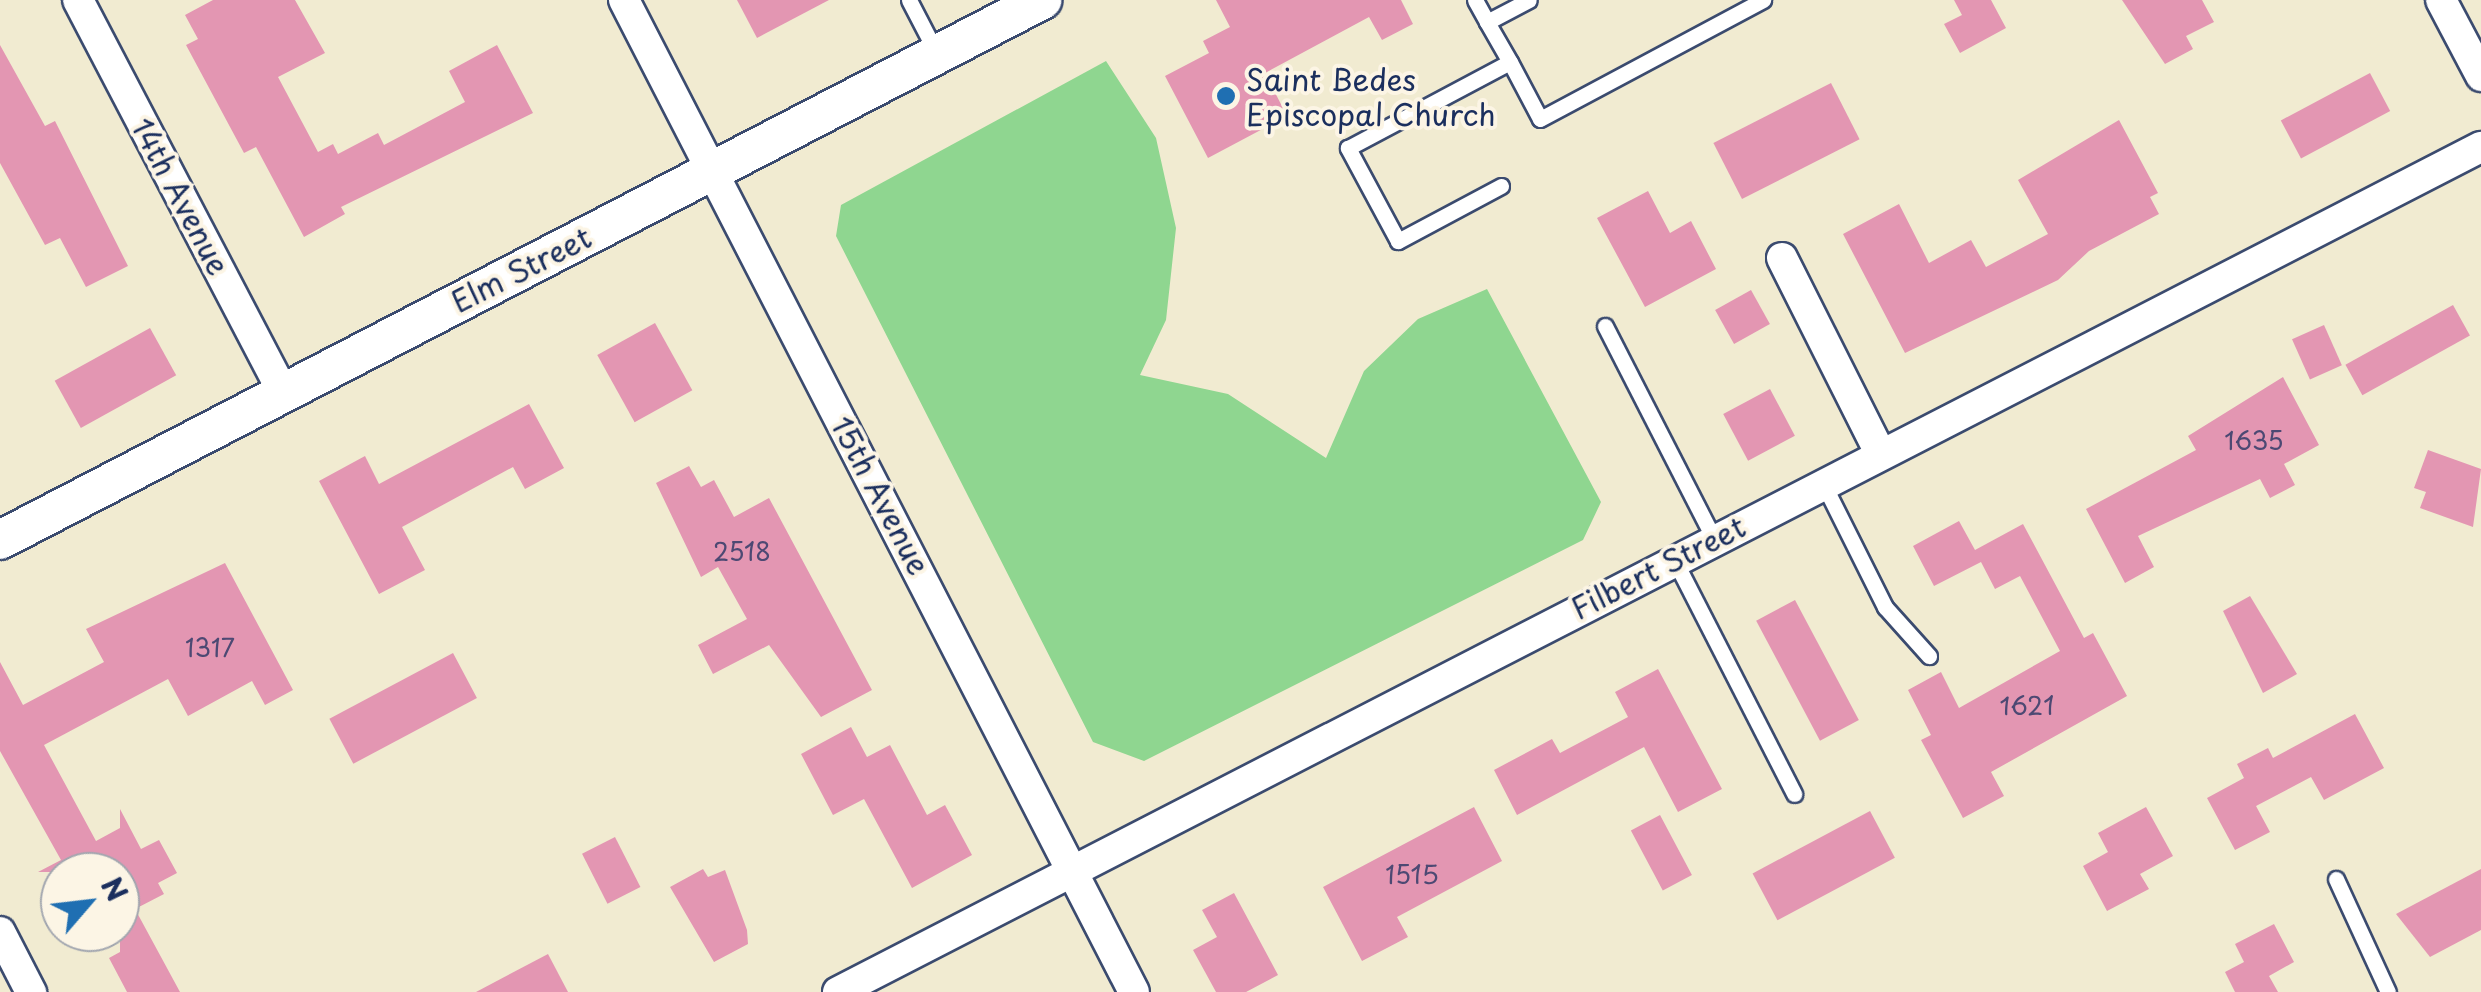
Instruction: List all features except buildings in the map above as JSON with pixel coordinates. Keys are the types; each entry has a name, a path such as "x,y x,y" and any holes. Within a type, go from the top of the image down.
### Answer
{"street":[{"name":"14th Avenue","path":"78,0 283,392"},
{"name":"15th Avenue","path":"624,0 1076,867 1134,992"},
{"name":"Elm Street","path":"0,540 1042,0"},
{"path":"2441,0 2481,76"},
{"name":"Filbert Street","path":"838,992 2481,147"},
{"path":"1782,258 1880,453"},
{"path":"0,932 32,992"}],"lane":[{"path":"909,0 937,54"},
{"path":"1475,0 1540,119 1763,0"},
{"path":"1487,22 1528,0"},
{"path":"1501,186 1398,241 1348,148 1510,62"},
{"path":"1605,326 1714,539"},
{"path":"1823,483 1885,607 1929,656"},
{"path":"1674,559 1794,794"},
{"path":"2336,879 2388,992"}],"green space":[{"path":"1106,61 1156,138 1176,228 1166,320 1140,375 1228,394 1326,458 1364,371 1418,319 1487,289 1601,502 1583,540 1144,761 1093,742 836,236 841,205"}],"place":[{"name":"Saint Bedes Episcopal Church","path":"1226,96"}]}
